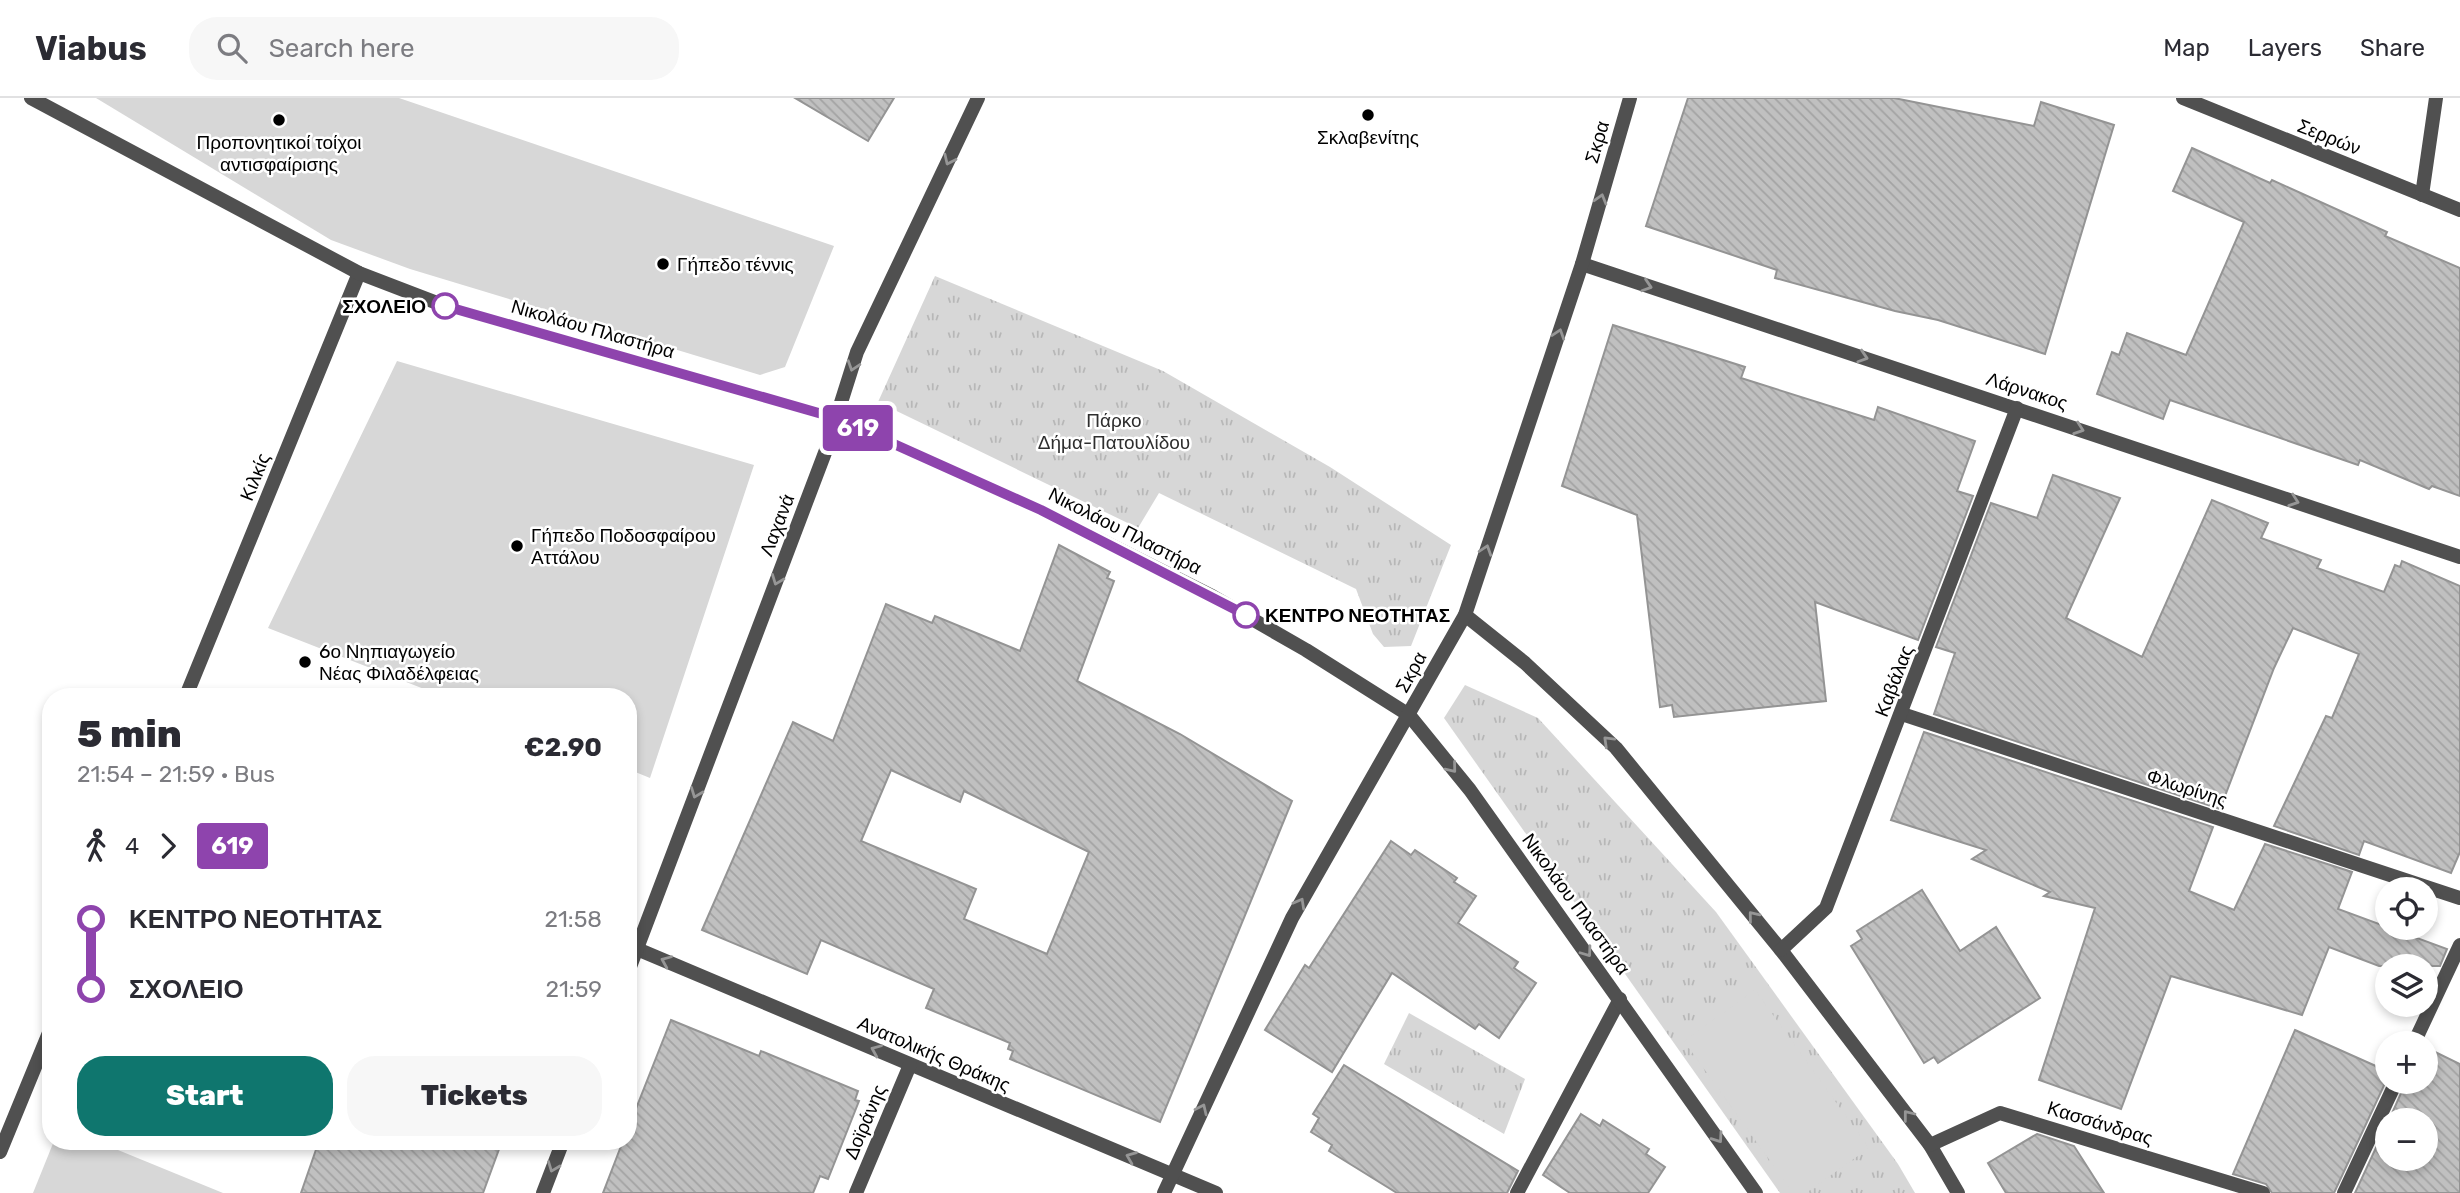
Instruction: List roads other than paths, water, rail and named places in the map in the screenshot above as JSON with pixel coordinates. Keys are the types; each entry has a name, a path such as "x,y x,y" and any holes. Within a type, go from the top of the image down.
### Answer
{"street":[{"name":"Νικολάου Πλαστήρα","path":"30,98 359,273 445,306 836,418 1041,510 1212,596 1269,627 1409,715 1470,790 1756,1193"},
{"name":"Λαχανά","path":"637,949 836,418 857,352 978,98"},
{"name":"Σκρα","path":"1164,1193 1292,918 1465,614 1582,264 1630,98"},
{"name":"Σερρών","path":"2183,98 2460,209"},
{"path":"2422,195 2436,98"},
{"name":"Λάρνακος","path":"1582,264 2460,557"},
{"name":"Κιλκίς","path":"189,688 359,273"},
{"name":"Καβάλας","path":"1781,950 1826,908 2017,408"},
{"path":"1465,614 1525,663 1616,748 1781,950 1930,1145 1958,1193"},
{"name":"Φλωρίνης","path":"1902,714 2460,898"},
{"path":"2420,1031 2460,945"},
{"name":"Ανατολικής Θράκης","path":"637,949 1216,1193"},
{"path":"1517,1193 1620,999"},
{"path":"0,1152 42,1050"},
{"name":"Δοϊράνης","path":"856,1193 910,1065"},
{"path":"2344,1193 2390,1094"},
{"name":"Κασσάνδρας","path":"1930,1145 2000,1113 2263,1193"},
{"path":"543,1193 560,1150"}],"place":[{"name":"Σκλαβενίτης","path":"1368,115"},
{"name":"Προπονητικοί τοίχοι αντισφαίρισης","path":"279,120"},
{"name":"Γήπεδο τέννις","path":"663,264"},
{"name":"ΣΧΟΛΕΙΟ","path":"445,306"},
{"name":"Γήπεδο Ποδοσφαίρου Αττάλου","path":"517,546"},
{"name":"ΚΕΝΤΡΟ ΝΕΟΤΗΤΑΣ","path":"1246,615"},
{"name":"6ο Νηπιαγωγείο Νέας Φιλαδέλφειας","path":"305,662"}],"park label":[{"name":"Πάρκο Δήμα-Πατουλίδου","path":"1114,431"}]}
